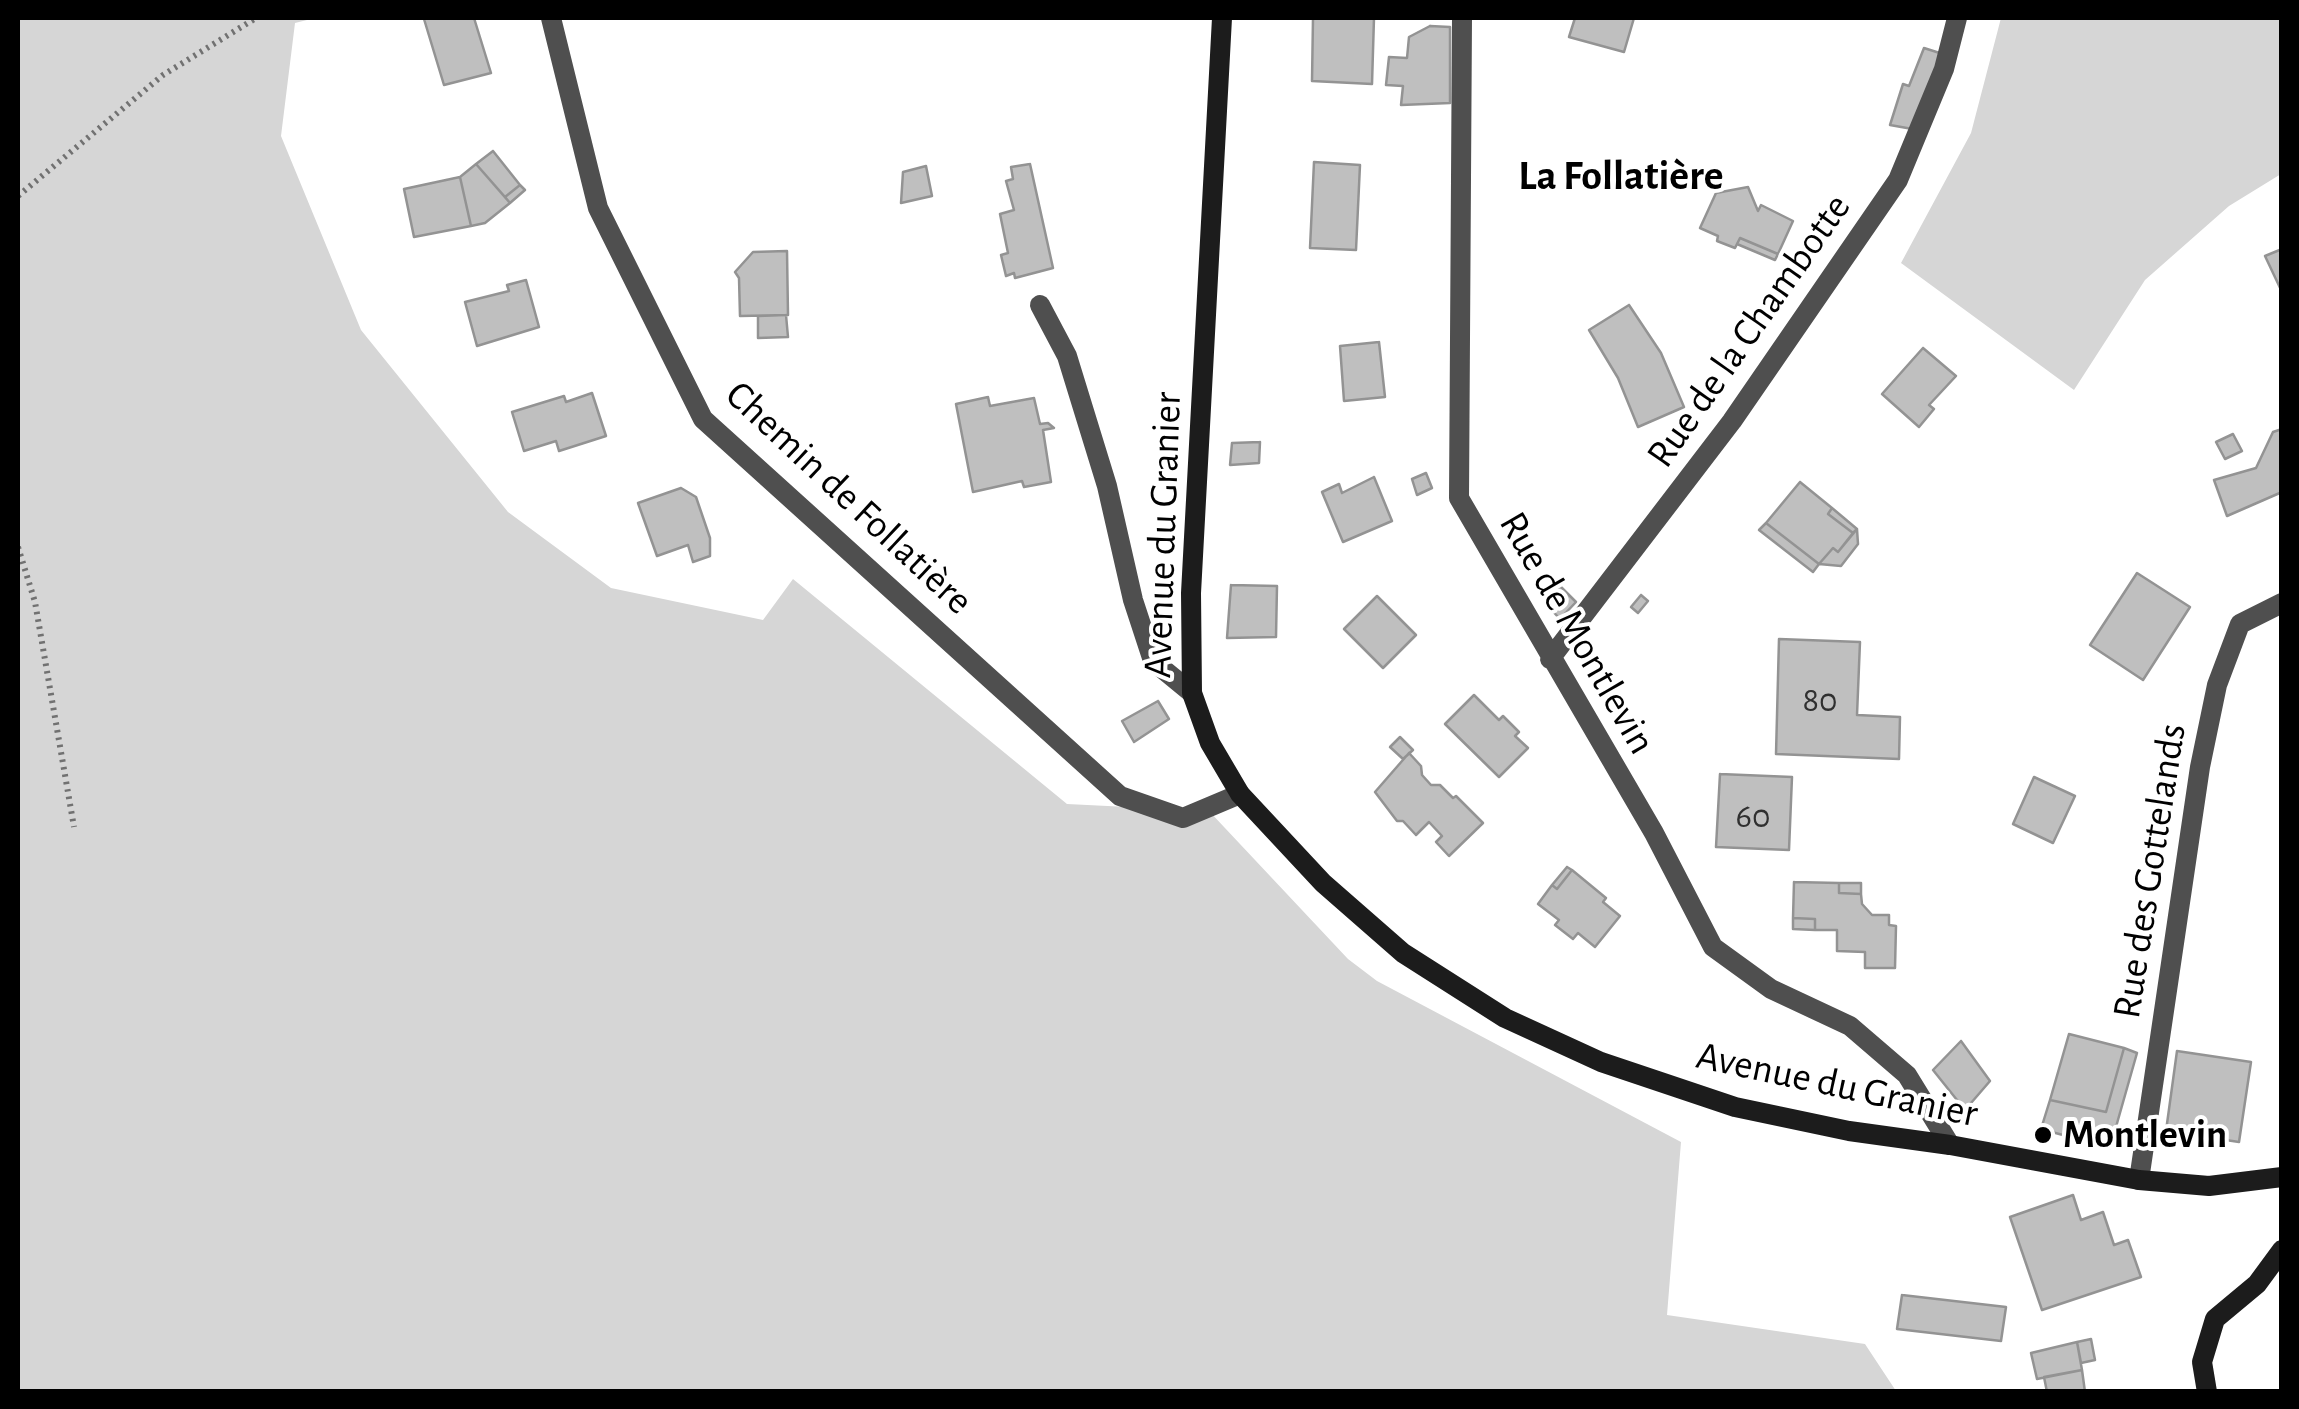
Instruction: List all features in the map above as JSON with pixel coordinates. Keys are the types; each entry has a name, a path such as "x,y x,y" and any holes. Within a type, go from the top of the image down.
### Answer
{"main road":[{"name":"Avenue du Granier","path":"1222,18 1191,593 1192,693 1210,743 1240,794 1323,882 1403,953 1506,1018 1601,1062 1735,1107 1849,1132 2140,1180 2209,1186 2282,1176"},
{"path":"2207,1392 2202,1362 2215,1318 2257,1284 2282,1250"}],"street":[{"name":"Chemin de Follatière","path":"551,18 598,208 703,418 1120,796 1182,818 1240,794"},
{"name":"Rue de Montlevin","path":"1462,18 1459,498 1654,834 1713,946 1771,989 1850,1026 1907,1075 1950,1146"},
{"name":"Rue de la Chambotte","path":"1550,658 1732,422 1898,180 1944,69 1957,18"},
{"path":"1040,305 1067,356 1107,486 1133,600 1153,661 1192,693"},
{"name":"Rue des Gottelands","path":"2140,1180 2200,767 2217,685 2240,624 2282,603"}],"path":[{"path":"18,196 163,76 256,18"},
{"path":"18,547 35,602 74,827"}],"shaded area":[{"path":"18,18 315,18 295,23 281,136 361,330 508,512 611,588 763,620 793,579 1067,804 1209,811 1348,959 1377,981 1681,1142 1667,1315 1865,1344 1896,1391 18,1391"},
{"path":"2001,18 2281,18 2281,174 2229,206 2145,280 2074,390 1901,263 1971,133"}],"building":[{"path":"474,18 491,73 444,85 424,19"},
{"path":"1313,18 1374,18 1372,84 1312,81"},
{"path":"1575,18 1634,18 1624,52 1569,37"},
{"path":"1430,26 1450,27 1450,103 1401,105 1403,86 1386,85 1389,57 1407,58 1409,37"},
{"path":"1924,48 1946,55 1918,130 1890,125 1903,84 1909,86"},
{"path":"493,151 520,185 505,197 476,164"},
{"path":"1314,162 1360,165 1356,250 1310,248"},
{"path":"476,164 510,203 485,223 471,226 460,177"},
{"path":"1030,164 1053,268 1015,278 1014,273 1006,276 1001,255 1008,253 1000,214 1014,210 1006,181 1013,179 1011,167"},
{"path":"926,166 932,196 901,203 903,172"},
{"path":"460,177 471,226 414,237 404,189"},
{"path":"520,185 525,190 510,203 505,197"},
{"path":"1748,187 1758,211 1761,205 1793,221 1778,254 1740,238 1735,248 1700,228 1716,193"},
{"path":"1740,238 1778,254 1775,260 1737,244"},
{"path":"2282,249 2282,292 2265,256"},
{"path":"787,251 788,315 740,316 739,278 735,272 753,252"},
{"path":"526,280 539,327 477,346 465,302 509,291 507,285"},
{"path":"1629,305 1661,353 1684,407 1638,427 1618,378 1589,330"},
{"path":"786,315 788,337 758,338 758,316"},
{"path":"1379,342 1385,397 1344,401 1340,346"},
{"path":"1923,348 1956,376 1929,405 1934,409 1919,427 1882,394"},
{"path":"592,393 606,436 559,451 556,441 524,451 512,412 564,396 566,402"},
{"path":"988,397 990,406 1034,398 1040,424 1048,423 1054,428 1043,430 1051,482 1024,487 1022,481 973,492 956,404"},
{"path":"2282,429 2282,492 2227,516 2214,480 2256,468 2273,432"},
{"path":"2233,434 2242,451 2225,459 2216,442"},
{"path":"1260,442 1259,463 1230,465 1232,443"},
{"path":"1426,473 1432,488 1417,495 1412,479"},
{"path":"1374,477 1392,521 1343,542 1322,492 1339,484 1342,493"},
{"path":"1800,482 1832,508 1828,514 1853,533 1838,552 1833,548 1819,564 1766,523"},
{"path":"681,488 696,497 710,538 710,556 693,562 688,545 657,556 638,503"},
{"path":"1832,508 1857,529 1853,533 1828,514"},
{"path":"1766,523 1819,564 1813,572 1759,530"},
{"path":"1857,529 1858,544 1841,566 1819,564 1833,548 1838,552"},
{"path":"2137,573 2190,607 2143,680 2090,645"},
{"path":"1231,585 1277,586 1276,637 1227,638"},
{"path":"1560,586 1576,602 1560,619 1544,602"},
{"path":"1641,595 1648,601 1638,613 1631,607"},
{"path":"1377,596 1416,635 1383,668 1344,629"},
{"path":"1779,639 1860,642 1857,715 1900,717 1899,759 1776,754"},
{"path":"1474,695 1499,720 1503,716 1528,748 1499,777 1445,724"},
{"path":"1158,701 1169,719 1134,742 1122,721"},
{"path":"1400,737 1413,750 1403,759 1390,747"},
{"path":"1409,753 1431,785 1440,785 1453,798 1456,796 1483,823 1449,856 1436,842 1442,836 1429,822 1416,835 1403,821 1397,821 1375,792"},
{"path":"1720,774 1792,777 1789,850 1716,847"},
{"path":"2034,777 2075,796 2053,843 2013,824"},
{"path":"1567,867 1572,870 1557,889 1552,885"},
{"path":"1572,870 1606,898 1603,902 1620,916 1595,947 1578,933 1573,939 1555,925 1559,920 1538,904 1552,885 1557,889"},
{"path":"1794,882 1839,883 1839,893 1861,894 1862,904 1872,915 1889,915 1889,925 1896,926 1895,968 1865,968 1865,952 1837,951 1837,930 1815,930 1815,919 1793,918"},
{"path":"1839,883 1861,883 1861,894 1839,893"},
{"path":"1793,918 1815,919 1815,930 1793,929"},
{"path":"2069,1034 2124,1048 2106,1112 2050,1100"},
{"path":"1961,1041 1990,1081 1965,1110 1933,1070"},
{"path":"2124,1048 2137,1053 2110,1148 2041,1129 2050,1100 2106,1112"},
{"path":"2177,1051 2251,1062 2239,1142 2166,1131"},
{"path":"2073,1195 2081,1220 2103,1212 2114,1245 2128,1240 2141,1277 2042,1310 2010,1217"},
{"path":"1902,1295 2006,1307 2001,1341 1897,1329"},
{"path":"2091,1339 2095,1360 2081,1363 2077,1342"},
{"path":"2077,1342 2082,1370 2037,1379 2031,1353"},
{"path":"2082,1370 2085,1392 2047,1392 2044,1377"}],"place":[{"name":"Montlevin","path":"2043,1135"}],"district":[{"name":"La Follatière","path":"1621,176"}]}
